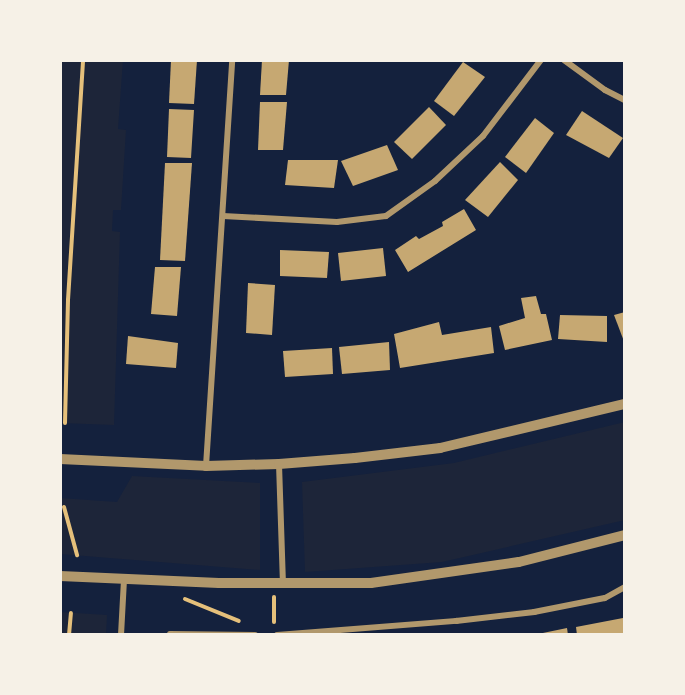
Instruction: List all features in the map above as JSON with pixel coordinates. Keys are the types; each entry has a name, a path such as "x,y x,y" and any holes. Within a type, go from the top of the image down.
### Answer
{"street":[{"path":"206,466 232,60"},
{"path":"223,216 337,222 386,216 435,181 483,136 541,60"},
{"path":"564,60 605,90 625,100"},
{"path":"60,459 206,466 279,464 440,448 625,404"},
{"path":"278,584 279,464"},
{"path":"60,576 278,584 371,584 519,562 625,535"},
{"path":"121,635 124,579"},
{"path":"277,635 456,621 534,612 605,598 625,587"},
{"path":"170,634 255,635"}],"path":[{"path":"65,423 68,300 83,60"},
{"path":"64,507 77,555"},
{"path":"274,625 278,584"},
{"path":"180,597 242,622"},
{"path":"69,635 71,613"}],"shaded area":[{"path":"60,60 123,60 118,129 126,130 121,210 113,210 112,231 120,232 114,425 60,423"},
{"path":"625,422 625,520 442,562 305,572 302,482 454,463"},
{"path":"132,476 260,483 260,570 60,554 60,498 117,502"},
{"path":"60,612 107,615 106,635 60,635"}],"building":[{"path":"171,60 197,60 194,104 169,103"},
{"path":"262,60 289,60 286,95 260,95"},
{"path":"463,62 485,77 454,116 434,101"},
{"path":"260,102 287,102 283,150 258,150"},
{"path":"429,107 446,125 412,159 394,142"},
{"path":"169,109 194,110 191,158 167,157"},
{"path":"582,111 623,138 609,158 566,135"},
{"path":"535,118 554,133 526,173 505,157"},
{"path":"387,145 398,170 353,186 341,161"},
{"path":"288,160 338,160 334,188 285,185"},
{"path":"500,162 518,180 488,217 465,200"},
{"path":"165,163 192,163 185,261 160,260"},
{"path":"464,209 476,230 408,272 395,250 416,236 419,239 443,226 442,222"},
{"path":"383,248 386,276 341,281 338,253"},
{"path":"280,250 329,252 327,278 280,276"},
{"path":"155,267 181,267 177,316 151,314"},
{"path":"248,283 275,285 272,335 246,333"},
{"path":"536,296 541,314 546,314 552,340 505,350 499,326 525,318 521,298"},
{"path":"625,312 625,344 614,315"},
{"path":"560,315 607,316 607,342 558,339"},
{"path":"439,322 442,335 491,327 494,353 400,368 394,334"},
{"path":"128,336 178,343 176,368 126,364"},
{"path":"389,342 390,370 342,374 339,347"},
{"path":"332,348 333,374 285,377 283,351"},
{"path":"623,618 625,635 577,635 576,627"},
{"path":"567,628 568,635 538,634"}]}
